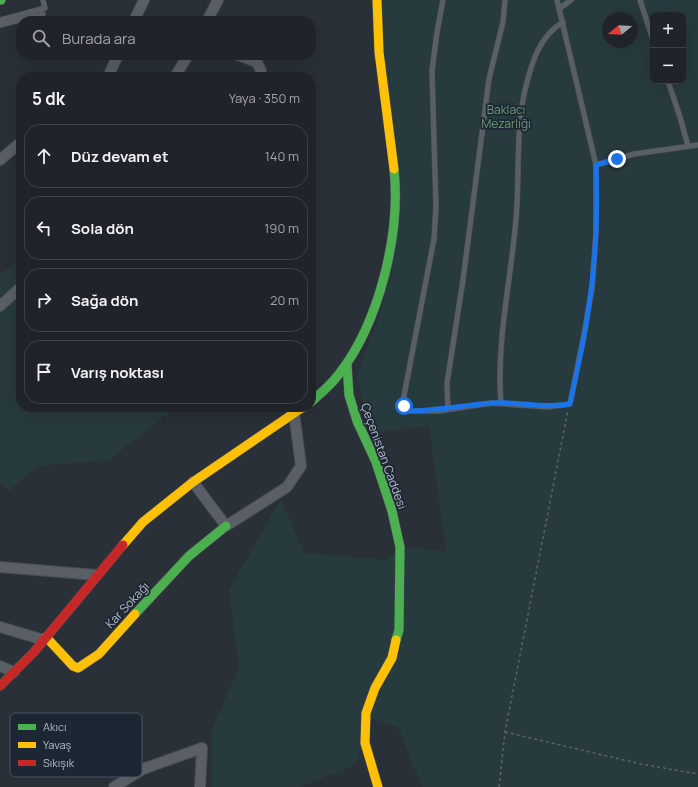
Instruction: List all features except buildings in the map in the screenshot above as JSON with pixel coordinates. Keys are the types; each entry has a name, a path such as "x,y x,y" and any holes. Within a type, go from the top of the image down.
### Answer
{"street":[{"path":"136,16 144,0"},
{"path":"210,16 218,0"},
{"path":"316,397 337,378 347,365 360,342 376,306 390,248 396,210 393,163 378,55 377,0"},
{"path":"110,72 116,60"},
{"path":"178,72 185,60"},
{"path":"252,60 257,62 261,72"},
{"path":"0,160 16,146"},
{"path":"0,306 16,292"},
{"name":"Çeçenistan Caddesi","path":"347,365 351,401 357,421 376,462 392,511 400,547 399,630 392,658 375,688 366,713 365,743 378,787"},
{"path":"0,686 45,639 97,575 143,522 193,482 294,413 301,466 298,473 287,487 226,526 193,482"},
{"name":"Kar Sokağı","path":"45,639 73,666 78,668 85,665 99,654 189,556 226,526"},
{"path":"0,567 97,575"},
{"path":"0,627 45,639"},
{"path":"0,666 14,672"},
{"path":"142,770 202,748 200,787"},
{"path":"114,787 130,777"}],"lane":[{"path":"0,20 44,8 42,0"},
{"path":"443,0 437,32 432,83 436,207 434,239 403,401 404,406 410,411 448,409 502,403 548,407 570,404 592,288 596,232 596,165 557,0"},
{"path":"448,409 447,382 463,280 489,79 503,22 505,0"},
{"path":"559,9 571,0"},
{"path":"640,0 650,31"},
{"path":"36,16 43,14"},
{"path":"0,26 16,22"},
{"path":"502,403 499,372 500,340 516,220 523,97 528,76 539,47 548,34 563,22"},
{"path":"669,84 688,146"},
{"path":"596,165 634,154 698,145"}],"path":[{"path":"499,787 505,732 570,404"},
{"path":"505,732 641,764 698,774"}],"green space":[{"name":"Baklacı Mezarlığı","path":"383,0 698,0 698,787 422,787 398,727 372,719 355,765 300,787 212,787 211,732 239,667 229,590 281,499 304,553 387,560 400,547 446,551 429,426 370,433 357,376 383,305 401,207 381,52"},
{"path":"16,263 16,412 171,412 109,460 37,466 9,491 0,483 0,274"}],"traffic: fast":[{"path":"316,398 336,378 353,353 376,304 384,277 394,221 394,169"},
{"path":"347,365 349,395 357,421 376,462 392,511 400,547 399,630 396,640"},
{"path":"135,614 189,556 226,526"}],"traffic: slow":[{"path":"377,0 379,52 394,169"},
{"path":"123,545 143,522 193,482 296,412"},
{"path":"46,637 73,666 78,668 99,654 135,614"},
{"path":"378,787 365,743 366,713 375,688 392,658 396,640"}],"traffic: jam":[{"path":"0,686 34,652 123,545"}],"route":[{"path":"404,406 410,411 439,410 492,403 548,407 570,404 592,288 596,232 596,165 617,159"}]}
